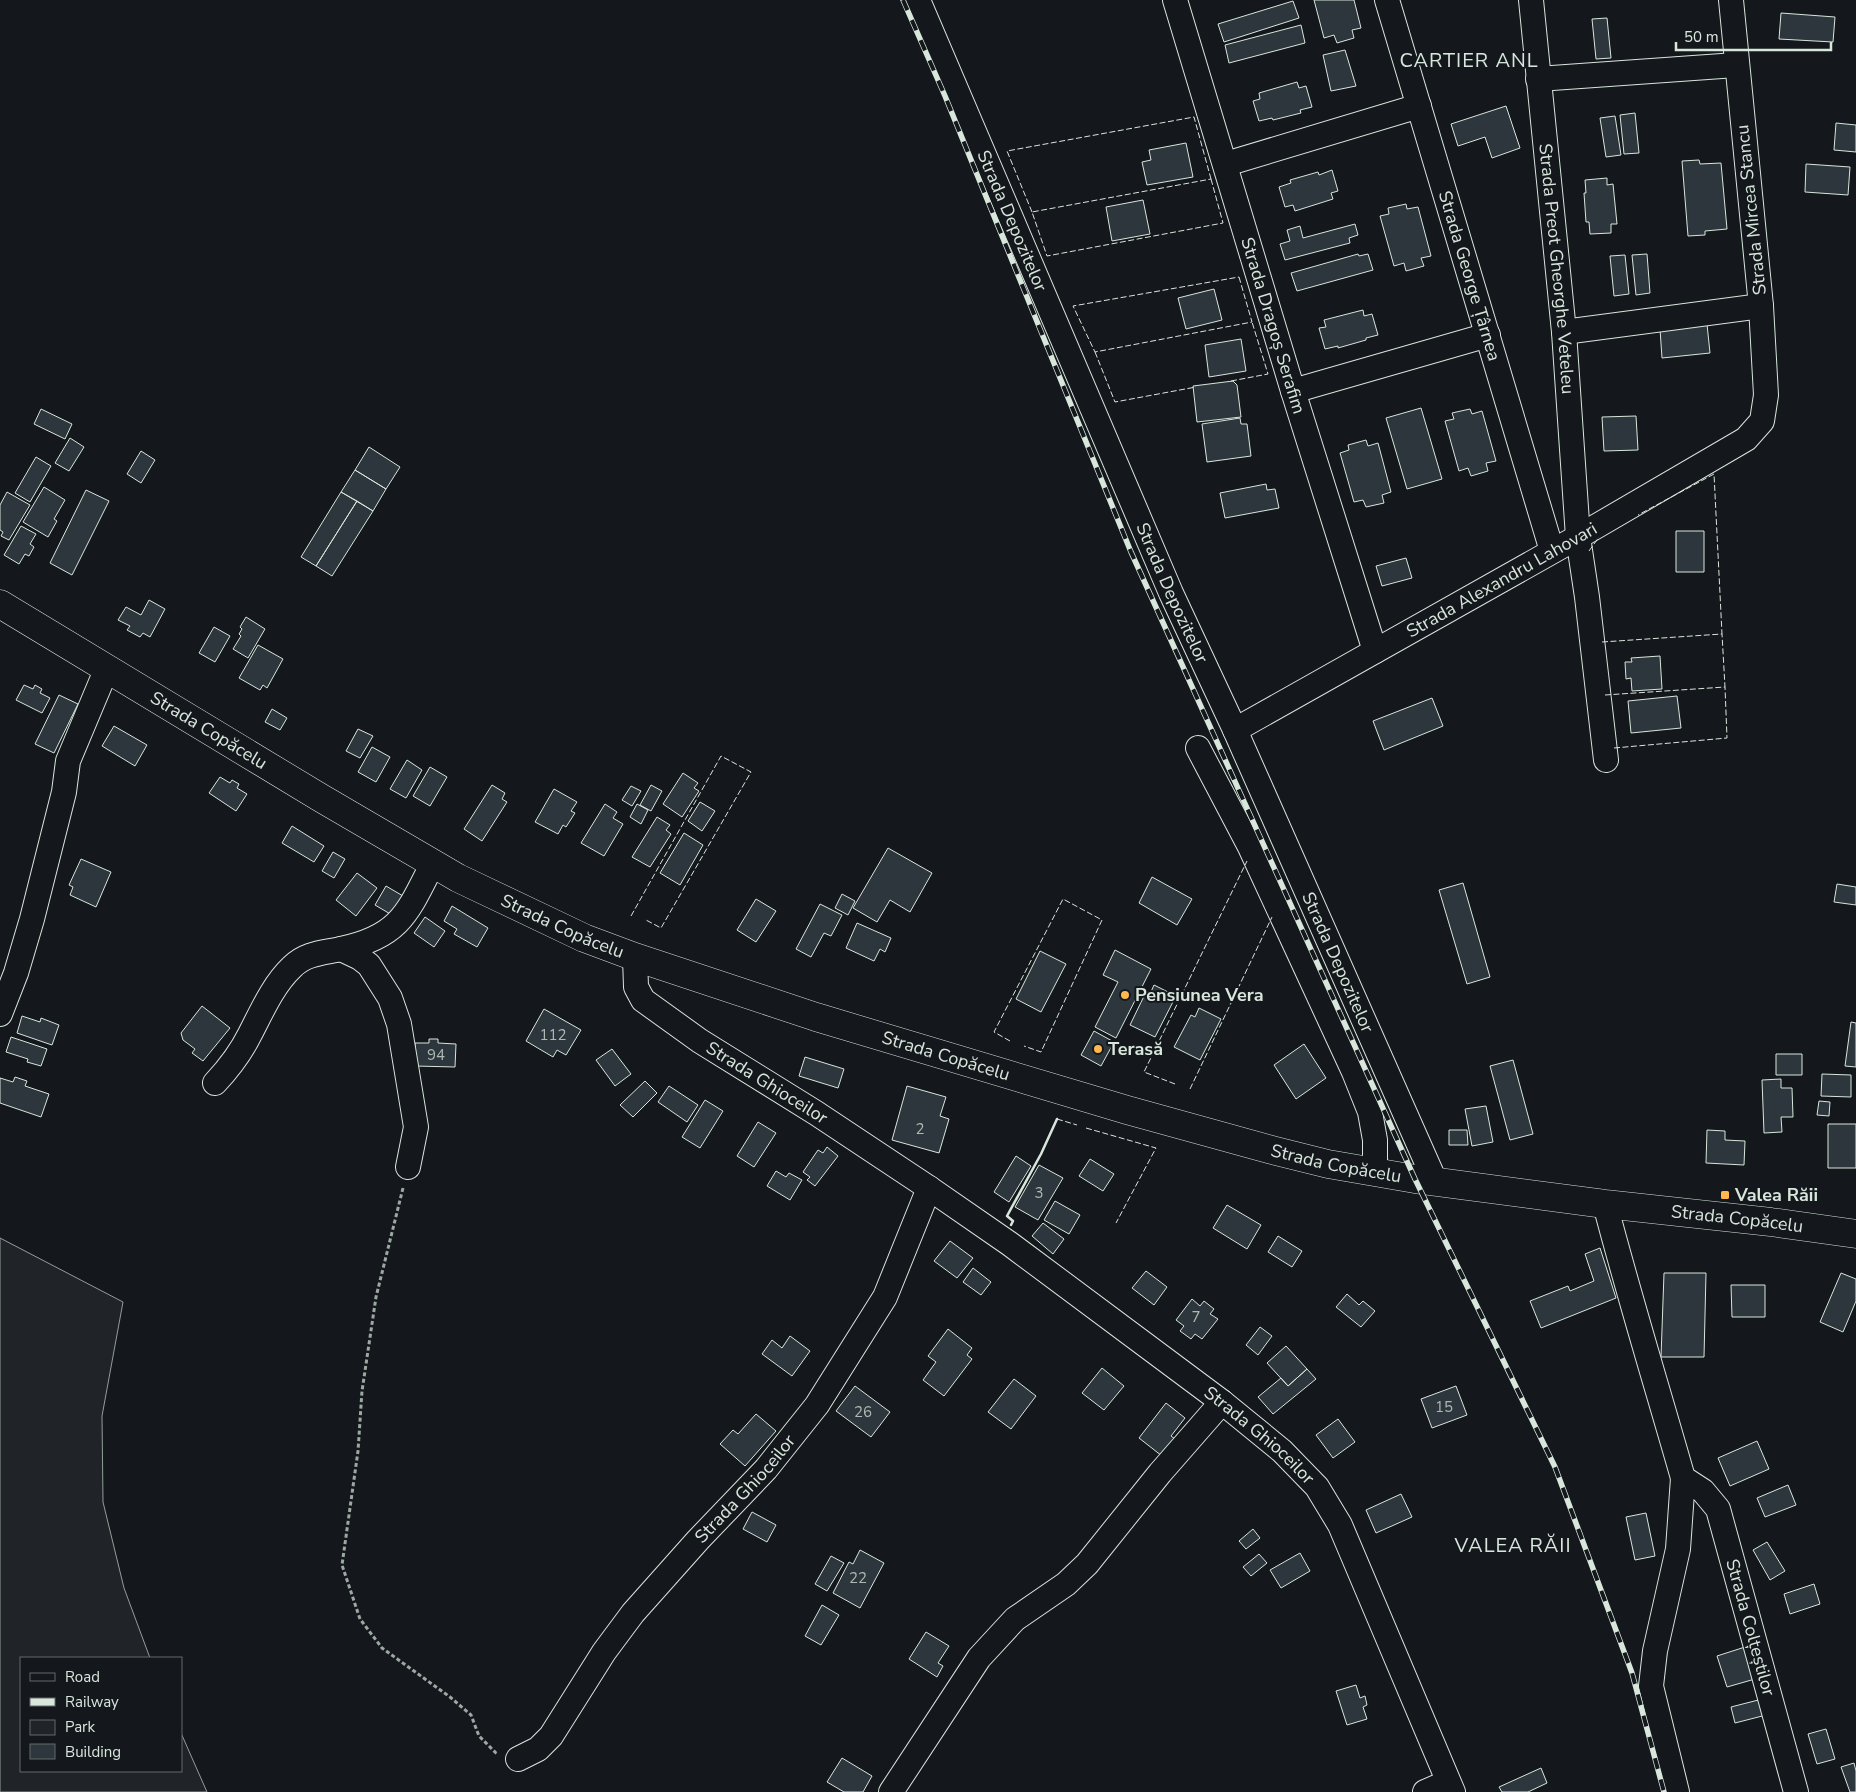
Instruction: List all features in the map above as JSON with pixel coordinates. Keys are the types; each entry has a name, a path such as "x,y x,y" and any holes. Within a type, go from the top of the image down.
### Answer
{"main road":[{"name":"Strada Copăcelu","path":"0,604 433,864 584,938 635,957 816,1017 1127,1110 1272,1150 1374,1172 1436,1182 1856,1234"}],"street":[{"name":"Strada Depozitelor","path":"918,0 1171,593 1235,730 1436,1182"},
{"name":"Strada Dragoș Serafim","path":"1174,0 1226,164 1293,391 1376,651"},
{"name":"Strada George Țârnea","path":"1387,0 1552,551"},
{"name":"Strada Preot Gheorghe Veteleu","path":"1531,0 1564,332 1578,537 1606,760"},
{"name":"Strada Mircea Stancu","path":"1730,0 1762,306 1766,395 1762,421"},
{"path":"1538,79 1736,65"},
{"path":"1226,164 1419,106"},
{"path":"1564,332 1762,306"},
{"path":"1293,391 1488,335"},
{"name":"Strada Alexandru Lahovari","path":"1235,730 1578,537 1746,439 1762,421"},
{"path":"0,1014 16,974 32,919 64,792 68,761 107,668"},
{"path":"1198,748 1250,847 1354,1072 1370,1112 1375,1140 1374,1172"},
{"path":"384,987 382,975 387,946 396,926 411,907 433,864"},
{"path":"215,1083 239,1053 280,980 293,966 306,957 361,944 383,935 396,926"},
{"path":"341,949 360,958 369,965 390,998 399,1024 416,1127 408,1167"},
{"name":"Strada Ghioceilor","path":"635,957 636,987 643,1000 659,1013 929,1188 1010,1244 1222,1402 1282,1451 1317,1487 1340,1525 1451,1787"},
{"name":"Strada Ghioceilor","path":"518,1759 538,1749 550,1736 604,1652 633,1613 698,1540 766,1469 817,1405 885,1297 929,1188"},
{"path":"1604,1204 1683,1478 1678,1549 1655,1651 1651,1686 1677,1792"},
{"path":"891,1792 979,1658 1015,1619 1066,1584 1087,1564 1160,1473 1222,1402"},
{"name":"Strada Colțeștilor","path":"1683,1478 1703,1491 1718,1509 1796,1792"},
{"path":"1425,1792 1451,1787"}],"path":[{"path":"408,1167 376,1297 362,1391 358,1451 342,1565 360,1619 382,1648 450,1696 471,1715 479,1736 496,1753 518,1759"}],"green space":[{"path":"0,1238 123,1302 102,1416 103,1502 124,1588 150,1657 20,1657 20,1772 182,1772 182,1735 207,1792 0,1792"}],"building":[{"path":"1314,0 1354,0 1361,28 1352,30 1354,38 1337,43 1334,35 1324,38"},
{"path":"1293,1 1299,18 1224,42 1218,24"},
{"path":"1781,13 1835,17 1833,42 1779,39"},
{"path":"1607,18 1611,58 1596,59 1592,19"},
{"path":"1301,25 1305,43 1229,63 1225,45"},
{"path":"1345,50 1356,86 1331,91 1323,55"},
{"path":"1297,82 1299,88 1306,86 1312,107 1300,110 1301,113 1273,120 1272,118 1259,121 1253,101 1260,99 1259,93"},
{"path":"1506,106 1520,148 1492,158 1485,137 1458,146 1451,124"},
{"path":"1635,113 1639,153 1624,154 1620,115"},
{"path":"1615,116 1621,155 1606,157 1600,118"},
{"path":"1836,123 1856,125 1856,152 1834,150"},
{"path":"1186,143 1193,177 1147,185 1142,162 1151,160 1149,150"},
{"path":"1699,160 1700,164 1721,163 1727,229 1705,231 1705,235 1688,236 1682,161"},
{"path":"1806,164 1850,167 1848,195 1805,192"},
{"path":"1332,170 1338,191 1331,193 1333,199 1295,211 1293,205 1285,207 1279,187 1291,183 1290,180 1318,172 1319,175"},
{"path":"1607,178 1607,185 1613,184 1617,224 1611,224 1611,233 1590,234 1589,222 1586,222 1585,180"},
{"path":"1143,200 1150,234 1112,241 1106,207"},
{"path":"1406,204 1407,209 1418,207 1431,256 1421,258 1424,266 1406,271 1404,263 1394,266 1380,216 1389,214 1388,208"},
{"path":"1355,224 1358,235 1349,238 1350,243 1285,260 1280,244 1290,241 1287,230 1300,226 1303,238"},
{"path":"1358,254 1359,256 1368,254 1373,270 1297,291 1291,273"},
{"path":"1647,254 1650,293 1636,295 1632,255"},
{"path":"1625,255 1629,294 1614,296 1610,256"},
{"path":"1214,289 1222,320 1186,329 1178,298"},
{"path":"1363,310 1364,316 1372,314 1378,335 1338,348 1338,346 1325,349 1319,328 1326,327 1324,320"},
{"path":"1707,324 1710,353 1662,358 1660,329"},
{"path":"1241,339 1246,371 1209,377 1205,345"},
{"path":"1233,381 1237,385 1241,417 1197,422 1193,386"},
{"path":"1421,408 1442,479 1407,489 1386,418"},
{"path":"41,409 72,424 65,439 34,424"},
{"path":"1470,409 1472,414 1482,411 1496,461 1486,463 1488,471 1471,476 1468,468 1459,471 1445,421 1454,419 1452,413"},
{"path":"1636,416 1638,450 1604,451 1602,417"},
{"path":"1240,418 1241,424 1247,424 1251,456 1207,462 1202,424"},
{"path":"70,438 84,447 69,471 55,463"},
{"path":"1366,440 1368,446 1378,443 1391,492 1382,495 1384,503 1366,507 1363,500 1354,502 1340,453 1349,450 1348,445"},
{"path":"369,447 400,467 386,489 355,470"},
{"path":"141,451 155,460 141,483 127,474"},
{"path":"36,457 51,466 30,502 15,493"},
{"path":"355,470 386,489 373,511 341,492"},
{"path":"1266,484 1267,490 1275,489 1279,508 1225,518 1220,493"},
{"path":"44,487 65,500 54,519 57,521 48,537 23,522"},
{"path":"86,490 109,501 72,575 50,563"},
{"path":"7,492 30,505 9,540 1,536 3,532 0,530 0,505"},
{"path":"341,492 357,501 316,566 301,557"},
{"path":"357,501 373,511 332,576 316,566"},
{"path":"21,526 36,534 30,544 34,547 29,556 25,554 19,564 4,555"},
{"path":"1676,531 1704,531 1704,572 1676,572"},
{"path":"1406,558 1412,578 1382,586 1376,566"},
{"path":"149,600 165,609 150,637 143,633 140,637 127,630 130,626 118,620 126,607 141,615"},
{"path":"246,617 265,629 248,658 233,649 241,636 239,634 242,629 240,627"},
{"path":"214,627 230,636 215,662 199,653"},
{"path":"258,645 283,659 267,688 263,685 260,690 239,678"},
{"path":"1660,656 1662,689 1632,691 1631,678 1626,679 1625,662 1632,662 1631,658"},
{"path":"24,685 33,689 35,685 42,689 40,693 50,698 42,713 16,700"},
{"path":"59,695 78,704 54,753 35,744"},
{"path":"1677,696 1681,728 1631,733 1628,701"},
{"path":"1432,698 1443,726 1384,750 1373,721"},
{"path":"272,709 287,718 280,730 265,722"},
{"path":"114,726 147,745 135,766 102,746"},
{"path":"358,729 373,736 360,758 346,751"},
{"path":"372,747 390,757 376,782 358,772"},
{"path":"407,760 422,770 406,798 390,789"},
{"path":"430,767 447,777 430,806 413,796"},
{"path":"683,773 698,783 694,788 699,791 682,817 663,804"},
{"path":"220,777 230,783 232,780 239,784 237,788 247,794 236,811 209,793"},
{"path":"492,785 505,793 502,799 507,802 482,841 464,829"},
{"path":"651,785 662,791 651,811 640,805"},
{"path":"631,786 641,791 632,806 622,800"},
{"path":"554,789 577,802 571,811 575,813 566,827 563,825 558,834 535,822"},
{"path":"700,802 715,811 702,831 688,821"},
{"path":"605,804 617,812 613,818 623,824 604,856 581,843"},
{"path":"637,804 648,810 641,824 630,817"},
{"path":"657,817 670,825 666,830 671,834 650,867 632,857"},
{"path":"292,826 324,846 314,862 282,843"},
{"path":"684,833 703,845 680,885 660,873"},
{"path":"888,848 932,873 910,912 890,900 877,922 853,908"},
{"path":"333,852 345,859 334,878 322,871"},
{"path":"81,859 111,872 96,907 70,895 73,887 69,885"},
{"path":"357,873 377,888 356,916 336,900"},
{"path":"1152,877 1192,899 1177,925 1139,903"},
{"path":"1463,883 1490,977 1467,984 1439,890"},
{"path":"1837,884 1856,887 1856,905 1834,902"},
{"path":"386,886 403,896 392,915 375,905"},
{"path":"842,894 855,901 848,915 835,908"},
{"path":"756,899 776,911 756,942 737,930"},
{"path":"820,904 842,915 831,936 824,933 811,957 796,949"},
{"path":"452,906 488,928 477,947 454,934 457,929 444,921"},
{"path":"425,917 445,931 434,947 414,933"},
{"path":"857,923 891,938 885,952 880,949 874,961 846,948"},
{"path":"1115,950 1151,969 1116,1038 1095,1027 1118,982 1103,975"},
{"path":"1040,951 1066,964 1041,1012 1016,999"},
{"path":"1154,985 1176,996 1155,1037 1130,1025 1146,992 1150,994"},
{"path":"202,1006 230,1028 203,1061 192,1053 195,1049 183,1040 181,1033"},
{"path":"1199,1008 1221,1019 1200,1060 1174,1047 1191,1015 1195,1017"},
{"path":"544,1009 581,1030 566,1055 557,1050 553,1057 526,1041"},
{"path":"22,1016 40,1022 41,1018 59,1025 52,1045 17,1033"},
{"path":"1851,1022 1856,1023 1856,1067 1845,1066"},
{"path":"1094,1031 1114,1042 1101,1066 1081,1055"},
{"path":"11,1037 47,1049 41,1066 27,1062 28,1059 6,1052"},
{"path":"429,1039 438,1039 438,1043 456,1044 455,1067 415,1066 415,1043 429,1043"},
{"path":"1304,1044 1326,1078 1296,1099 1274,1065"},
{"path":"612,1049 631,1074 615,1086 596,1060"},
{"path":"1776,1054 1802,1054 1802,1075 1776,1075"},
{"path":"805,1057 844,1069 838,1088 799,1076"},
{"path":"1513,1060 1533,1134 1510,1140 1490,1066"},
{"path":"1822,1074 1851,1075 1851,1097 1821,1096"},
{"path":"15,1077 27,1081 25,1086 49,1094 41,1117 0,1103 0,1078 13,1082"},
{"path":"1781,1079 1781,1088 1792,1088 1793,1117 1781,1117 1782,1132 1764,1133 1762,1080"},
{"path":"645,1081 657,1093 633,1117 620,1105"},
{"path":"669,1086 698,1105 687,1122 658,1102"},
{"path":"907,1086 946,1097 940,1116 949,1119 939,1153 892,1140"},
{"path":"705,1100 723,1111 700,1148 682,1137"},
{"path":"1819,1101 1830,1102 1829,1116 1817,1115"},
{"path":"1486,1106 1493,1142 1472,1146 1465,1109"},
{"path":"758,1122 776,1133 754,1167 737,1156"},
{"path":"1828,1124 1856,1124 1856,1168 1828,1168"},
{"path":"1449,1130 1467,1130 1468,1145 1449,1145"},
{"path":"1707,1130 1725,1131 1725,1140 1745,1141 1744,1165 1706,1163"},
{"path":"827,1147 838,1156 815,1186 807,1180 810,1177 803,1172 818,1150 823,1153"},
{"path":"1016,1156 1031,1166 1009,1202 994,1192"},
{"path":"1090,1159 1114,1174 1103,1191 1079,1176"},
{"path":"1039,1165 1063,1178 1038,1220 1015,1207"},
{"path":"776,1171 786,1177 789,1173 802,1180 790,1200 767,1186"},
{"path":"1055,1201 1080,1215 1069,1234 1044,1220"},
{"path":"1227,1205 1261,1225 1247,1249 1213,1228"},
{"path":"1043,1223 1064,1239 1053,1254 1032,1236"},
{"path":"1278,1236 1302,1251 1292,1267 1268,1252"},
{"path":"950,1241 973,1258 957,1278 934,1261"},
{"path":"1600,1248 1616,1298 1541,1328 1530,1301 1568,1286 1570,1291 1594,1281 1585,1254"},
{"path":"973,1268 991,1282 981,1295 963,1282"},
{"path":"1146,1271 1167,1287 1154,1305 1132,1288"},
{"path":"1664,1273 1706,1273 1704,1357 1661,1357"},
{"path":"1841,1273 1856,1279 1856,1301 1843,1332 1820,1322"},
{"path":"1731,1285 1765,1285 1765,1317 1732,1317"},
{"path":"1347,1294 1359,1305 1363,1301 1375,1311 1361,1327 1336,1307"},
{"path":"1192,1299 1200,1306 1204,1301 1214,1309 1210,1314 1218,1319 1202,1339 1195,1334 1191,1339 1180,1331 1184,1326 1176,1320"},
{"path":"1260,1327 1272,1336 1258,1355 1246,1345"},
{"path":"948,1329 972,1348 967,1355 972,1359 944,1396 923,1380 936,1362 928,1356"},
{"path":"790,1336 810,1351 792,1376 762,1354 772,1340 782,1348"},
{"path":"1286,1346 1307,1369 1288,1386 1267,1363"},
{"path":"1102,1368 1124,1386 1104,1410 1082,1393"},
{"path":"1307,1369 1316,1379 1273,1414 1258,1397 1281,1378 1288,1386"},
{"path":"1014,1379 1036,1396 1011,1429 988,1412"},
{"path":"855,1386 890,1412 871,1437 836,1411"},
{"path":"1456,1386 1467,1415 1432,1428 1421,1399"},
{"path":"1166,1403 1185,1418 1171,1436 1175,1439 1162,1456 1139,1438"},
{"path":"756,1414 776,1431 745,1466 720,1444 733,1430 738,1434"},
{"path":"1338,1419 1355,1442 1333,1458 1316,1435"},
{"path":"1757,1441 1769,1469 1730,1486 1718,1458"},
{"path":"1788,1485 1796,1505 1765,1517 1757,1498"},
{"path":"1401,1494 1412,1517 1376,1533 1366,1510"},
{"path":"752,1512 776,1525 767,1542 743,1529"},
{"path":"1646,1513 1655,1556 1635,1560 1626,1517"},
{"path":"1253,1529 1260,1538 1246,1549 1239,1541"},
{"path":"1767,1542 1785,1571 1770,1580 1753,1550"},
{"path":"860,1550 884,1563 860,1608 833,1593 849,1562 853,1564"},
{"path":"1300,1553 1310,1571 1281,1588 1270,1570"},
{"path":"1259,1554 1267,1563 1251,1576 1243,1567"},
{"path":"831,1556 844,1563 827,1591 815,1584"},
{"path":"1814,1584 1820,1604 1790,1614 1784,1594"},
{"path":"822,1605 839,1615 821,1645 805,1636"},
{"path":"926,1632 949,1646 938,1663 943,1666 937,1677 909,1659"},
{"path":"1745,1647 1755,1679 1727,1687 1717,1656"},
{"path":"1356,1685 1360,1698 1365,1696 1367,1705 1363,1707 1367,1719 1347,1725 1336,1691"},
{"path":"1770,1697 1774,1713 1735,1723 1731,1707"},
{"path":"1826,1729 1835,1759 1817,1764 1808,1734"},
{"path":"842,1758 872,1776 863,1792 844,1792 827,1782"},
{"path":"1854,1763 1856,1792 1850,1792 1841,1767"},
{"path":"1541,1768 1547,1783 1528,1792 1502,1792 1499,1787"}],"railway":[{"path":"903,0 945,96 1131,552 1415,1179 1555,1467 1632,1673 1664,1792"}],"fence":[{"path":"1032,212 1007,151 1194,117 1211,179"},
{"path":"1211,179 1223,223 1047,256 1032,212 1211,179"},
{"path":"1239,277 1252,322 1095,352 1073,306 1239,277"},
{"path":"1231,381 1268,374 1252,322"},
{"path":"1095,352 1115,402 1196,387"},
{"path":"1602,642 1722,634 1714,474 1638,515"},
{"path":"1589,551 1599,537"},
{"path":"1605,695 1725,687 1722,634"},
{"path":"1614,748 1727,738 1725,687"},
{"path":"631,916 721,756 751,772 661,928 646,920"},
{"path":"1175,1084 1144,1072 1247,861"},
{"path":"1010,1041 994,1032 1063,899 1102,920 1041,1052 1024,1046"},
{"path":"1190,1089 1272,917"},
{"path":"1057,1119 1077,1125"},
{"path":"1086,1128 1156,1148 1116,1223"}],"wall":[{"path":"1011,1225 1013,1221 1007,1216 1041,1154 1057,1119"}],"place":[{"name":"Pensiunea Vera","path":"1125,995"},
{"name":"Terasă","path":"1098,1049"},
{"name":"Valea Răii","path":"1725,1195"}],"district":[{"name":"CARTIER ANL","path":"1469,60"},
{"name":"VALEA RĂII","path":"1513,1545"}]}
